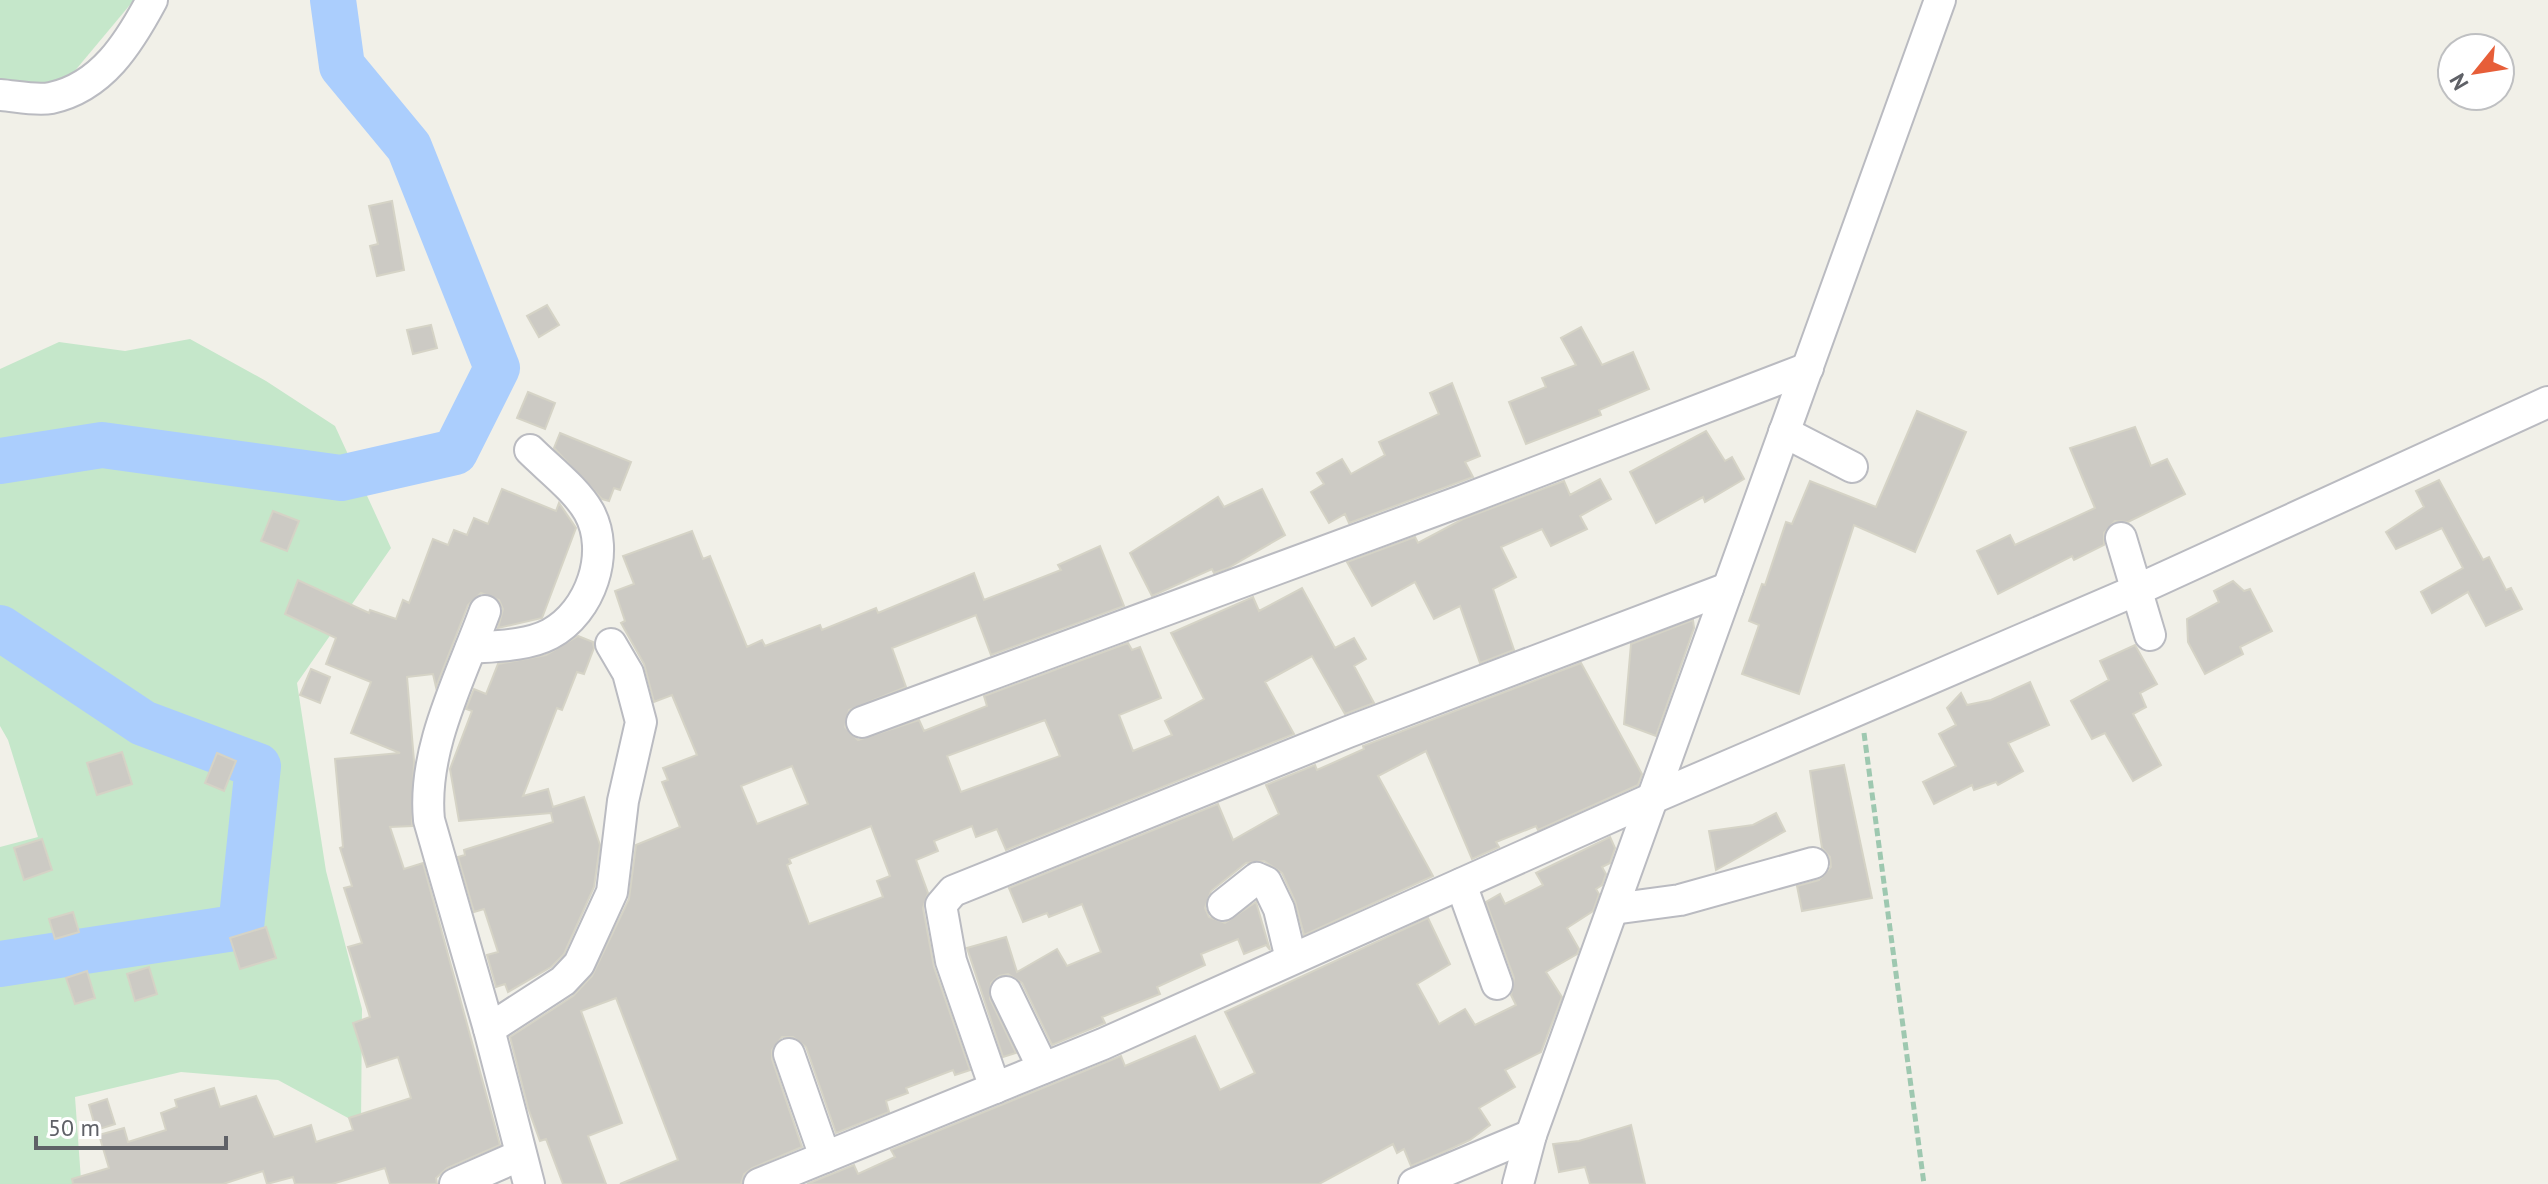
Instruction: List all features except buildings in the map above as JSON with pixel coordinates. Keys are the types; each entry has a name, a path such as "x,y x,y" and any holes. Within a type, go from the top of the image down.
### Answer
{"street":[{"path":"0,95 49,99 91,82 129,44 152,0"},
{"path":"1518,1184 1531,1135 1940,0"},
{"path":"862,722 1447,506 1808,368"},
{"path":"759,1184 1043,1068 1653,798 2139,589 2548,402"},
{"path":"1784,432 1852,467"},
{"path":"471,648 516,644 550,634 576,611 593,582 600,539 588,510 530,450"},
{"path":"2121,538 2139,589 2150,635"},
{"path":"995,1088 951,961 941,905 953,891 1348,732 1728,588"},
{"path":"485,611 439,736 426,791 435,845 489,1029 529,1184"},
{"path":"489,1029 563,981 579,964 612,892 623,801 641,722 628,673 611,644"},
{"path":"1613,909 1680,900 1813,863"},
{"path":"1223,905 1257,878 1266,882 1279,909 1291,959"},
{"path":"1461,884 1497,984"},
{"path":"1006,992 1043,1068"},
{"path":"789,1054 825,1157"},
{"path":"1414,1184 1531,1135"},
{"path":"455,1184 521,1155"}],"path":[{"path":"1861,709 1924,1184"}],"green space":[{"path":"0,0 134,0 63,85 0,80"},
{"path":"190,339 266,381 335,426 391,548 297,683 326,871 362,1009 361,1125 278,1080 181,1072 75,1097 81,1180 76,1184 0,1184 0,847 38,837 8,740 0,726 0,369 59,342 125,351"}],"waterway":[{"path":"0,461 102,445 341,478 455,452 497,368 409,147 342,66 333,0"},
{"path":"0,628 143,723 258,766 241,927 0,964"}]}
